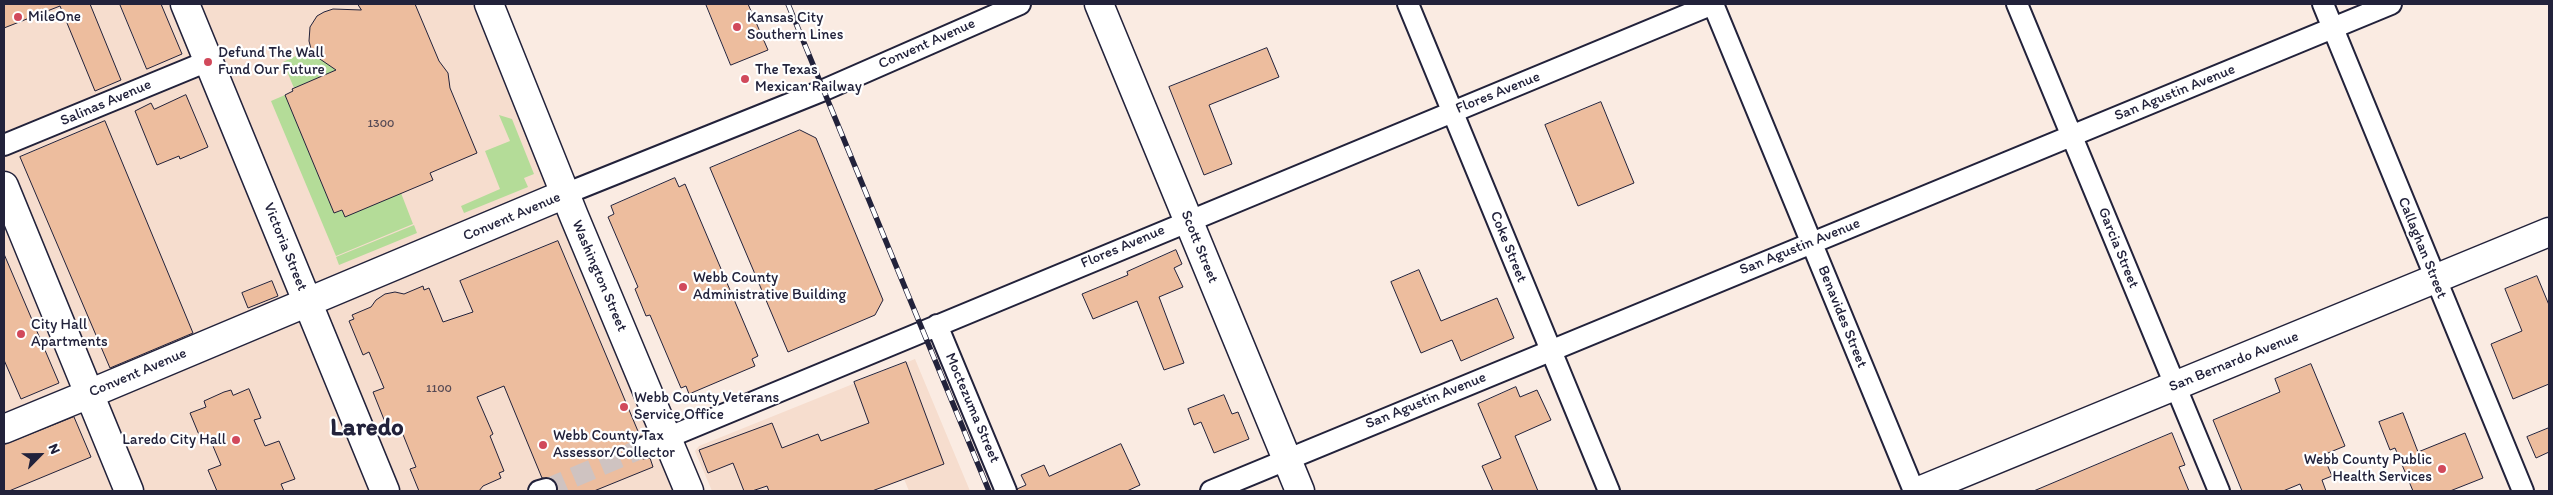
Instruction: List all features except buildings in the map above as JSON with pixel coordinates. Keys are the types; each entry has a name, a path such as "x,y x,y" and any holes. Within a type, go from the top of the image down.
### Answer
{"main road":[{"name":"Victoria Street","path":"185,4 385,491"},
{"name":"Washington Street","path":"489,4 565,194 656,442 690,491"},
{"name":"Scott Street","path":"1099,4 1300,491"},
{"path":"4,186 129,491"},
{"name":"Convent Avenue","path":"4,429 565,194"},
{"name":"San Bernardo Avenue","path":"1919,491 2549,232"}],"street":[{"name":"Convent Avenue","path":"565,194 824,90 1020,4"},
{"name":"Coke Street","path":"1408,4 1609,491"},
{"name":"Flores Avenue","path":"656,442 1713,4"},
{"name":"Benavides Street","path":"1713,4 1914,491"},
{"name":"Garcia Street","path":"2017,4 2219,491"},
{"name":"Callaghan Street","path":"2322,4 2523,491"},
{"name":"San Agustin Avenue","path":"1211,491 2390,4"},
{"name":"Salinas Avenue","path":"4,144 208,61"},
{"name":"Moctezuma Street","path":"936,326 1006,491"}],"shaded area":[{"path":"4,4 489,4 689,491 4,491"},
{"path":"915,359 970,491 909,491 904,479 872,491 712,491 695,451 699,446"}],"green space":[{"path":"311,49 345,66 294,88 283,62"},
{"path":"285,95 334,213 401,193 413,224 336,256 271,101"},
{"path":"499,115 512,119 534,174 524,178 528,187 464,213 461,206 500,189 485,151 510,141"},
{"path":"414,225 417,233 339,265 336,257"}],"tunnel":[{"path":"546,489 645,447"}],"railway":[{"path":"788,4 989,491"}],"place":[{"name":"MileOne","path":"18,17"},
{"name":"Kansas City Southern Lines","path":"737,27"},
{"name":"Defund The Wall Fund Our Future","path":"208,62"},
{"name":"The Texas Mexican Railway","path":"745,79"},
{"name":"Webb County Administrative Building","path":"683,287"},
{"name":"City Hall Apartments","path":"21,334"},
{"name":"Webb County Veterans Service Office","path":"624,407"},
{"name":"Laredo City Hall","path":"236,440"},
{"name":"Webb County Tax Assessor/Collector","path":"543,445"},
{"name":"Webb County Public Health Services","path":"2442,469"}],"district":[{"name":"Laredo","path":"367,429"}]}
